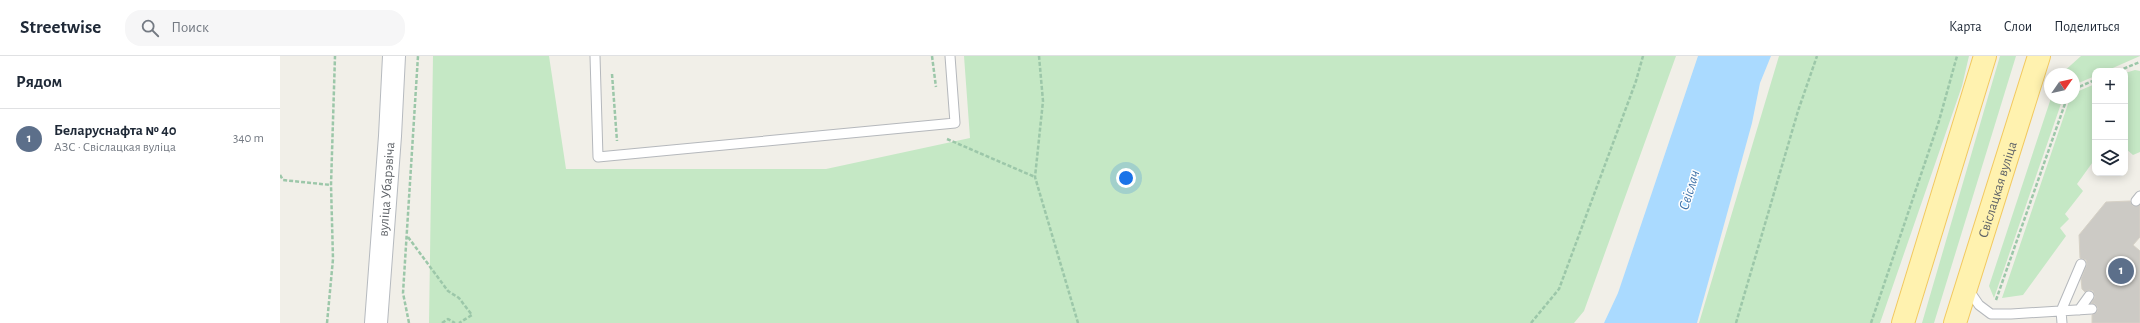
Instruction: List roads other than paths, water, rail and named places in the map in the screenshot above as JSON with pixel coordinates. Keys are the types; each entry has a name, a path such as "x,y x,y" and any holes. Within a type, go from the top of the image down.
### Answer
{"main road":[{"name":"вуліца Убарэвіча","path":"376,323 390,136 394,56"},
{"path":"1903,323 1985,56"},
{"path":"2037,64 2056,56"},
{"name":"Свіслацкая вуліца","path":"1955,323 2037,64"}],"lane":[{"path":"595,56 598,157 955,124 950,56"},
{"path":"2062,323 2061,310 2081,264"},
{"path":"1966,287 1979,305 1991,314 2092,309"},
{"path":"2079,310 2089,296"}],"water":[{"name":"Свіслач","path":"1698,56 1771,56 1760,83 1752,123 1697,323 1604,323 1618,293"}],"place":[{"name":"Беларуснафта № 40","path":"2121,271"}]}
